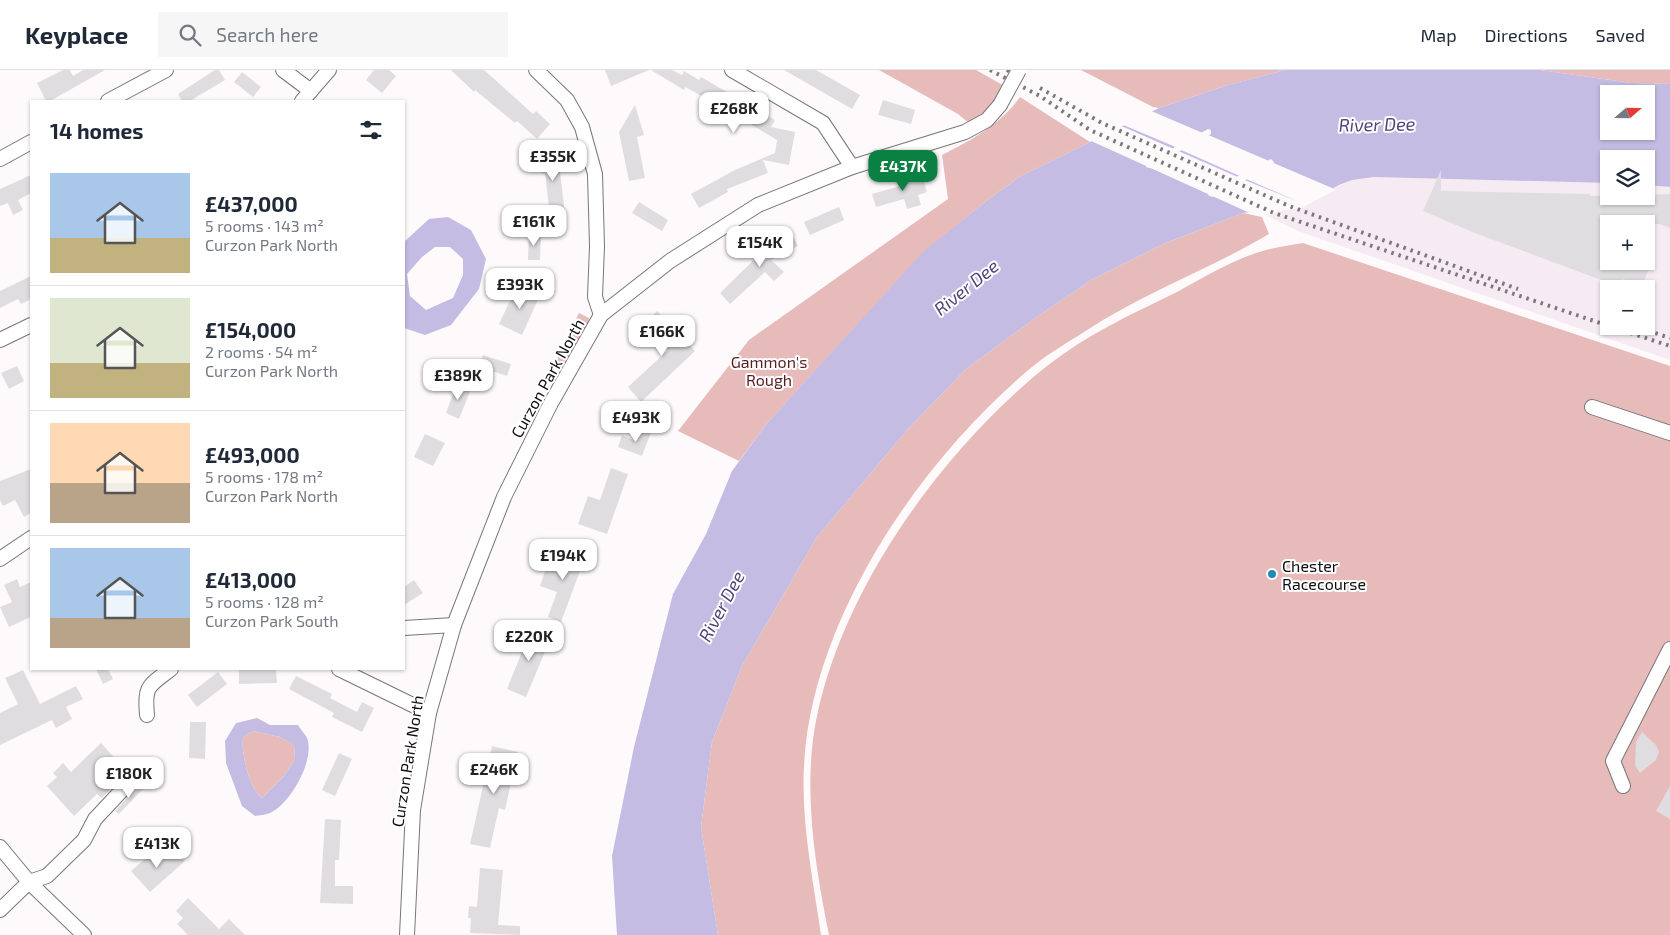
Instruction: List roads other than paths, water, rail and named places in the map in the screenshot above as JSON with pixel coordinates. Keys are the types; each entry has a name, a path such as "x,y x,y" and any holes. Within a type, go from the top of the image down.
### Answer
{"street":[{"path":"110,100 166,70"},
{"path":"283,70 306,96 329,70"},
{"path":"536,70 567,100 582,127 595,174 597,246 595,297 601,315"},
{"path":"732,70 823,123 852,166"},
{"name":"Curzon Park North","path":"407,935 414,810 429,713 454,625 504,497 551,403 601,315 670,261 758,205 852,166 965,132 987,120 1000,104 1019,70"},
{"path":"0,159 30,143"},
{"path":"0,340 30,325"},
{"path":"1592,407 1670,432"},
{"path":"0,558 30,539"},
{"path":"405,628 454,625"},
{"path":"1624,786 1612,761 1670,649"},
{"path":"147,715 145,696 148,687 171,670"},
{"path":"340,670 429,713"},
{"path":"0,910 29,882 47,876 84,840 94,819 139,772"},
{"path":"0,846 29,882 84,935"}],"water":[{"name":"River Dee","path":"1285,70 1540,70 1632,83 1670,84 1670,187 1655,186 1655,150 1600,150 1600,183 1374,177 1352,180 1300,206 1243,213 1163,244 1093,279 1038,316 966,369 907,430 817,537 742,666 712,742 701,827 718,935 617,935 612,856 634,747 673,594 706,534 732,471 768,422 924,251 1019,177 1159,108 1228,85","holes":["1208,129 1211,130 1211,134 1149,168 1146,167 1146,163","1271,159 1274,162 1273,166 1212,197 1208,195 1209,191"]},
{"path":"448,217 471,230 486,259 479,289 451,325 425,335 405,328 405,241 429,219","holes":["435,247 450,247 463,259 463,275 453,298 426,310 410,296 407,274 422,257"]},
{"path":"257,718 270,725 298,725 308,741 307,760 298,782 285,801 270,813 255,816 242,806 226,763 225,741 236,723","holes":["253,731 280,737 294,745 295,759 284,776 262,798 253,786 247,770 243,752 243,737"]}],"railway":[{"path":"990,70 1040,96 1090,130 1274,213 1600,323"},
{"path":"1007,70 1024,80"},
{"path":"1040,88 1102,123 1289,206 1518,289"},
{"path":"1655,333 1670,338"},
{"path":"1636,335 1670,346"}],"place":[{"name":"Chester Racecourse","path":"1272,574"}],"park label":[{"name":"Gammon's Rough","path":"769,370"}]}
